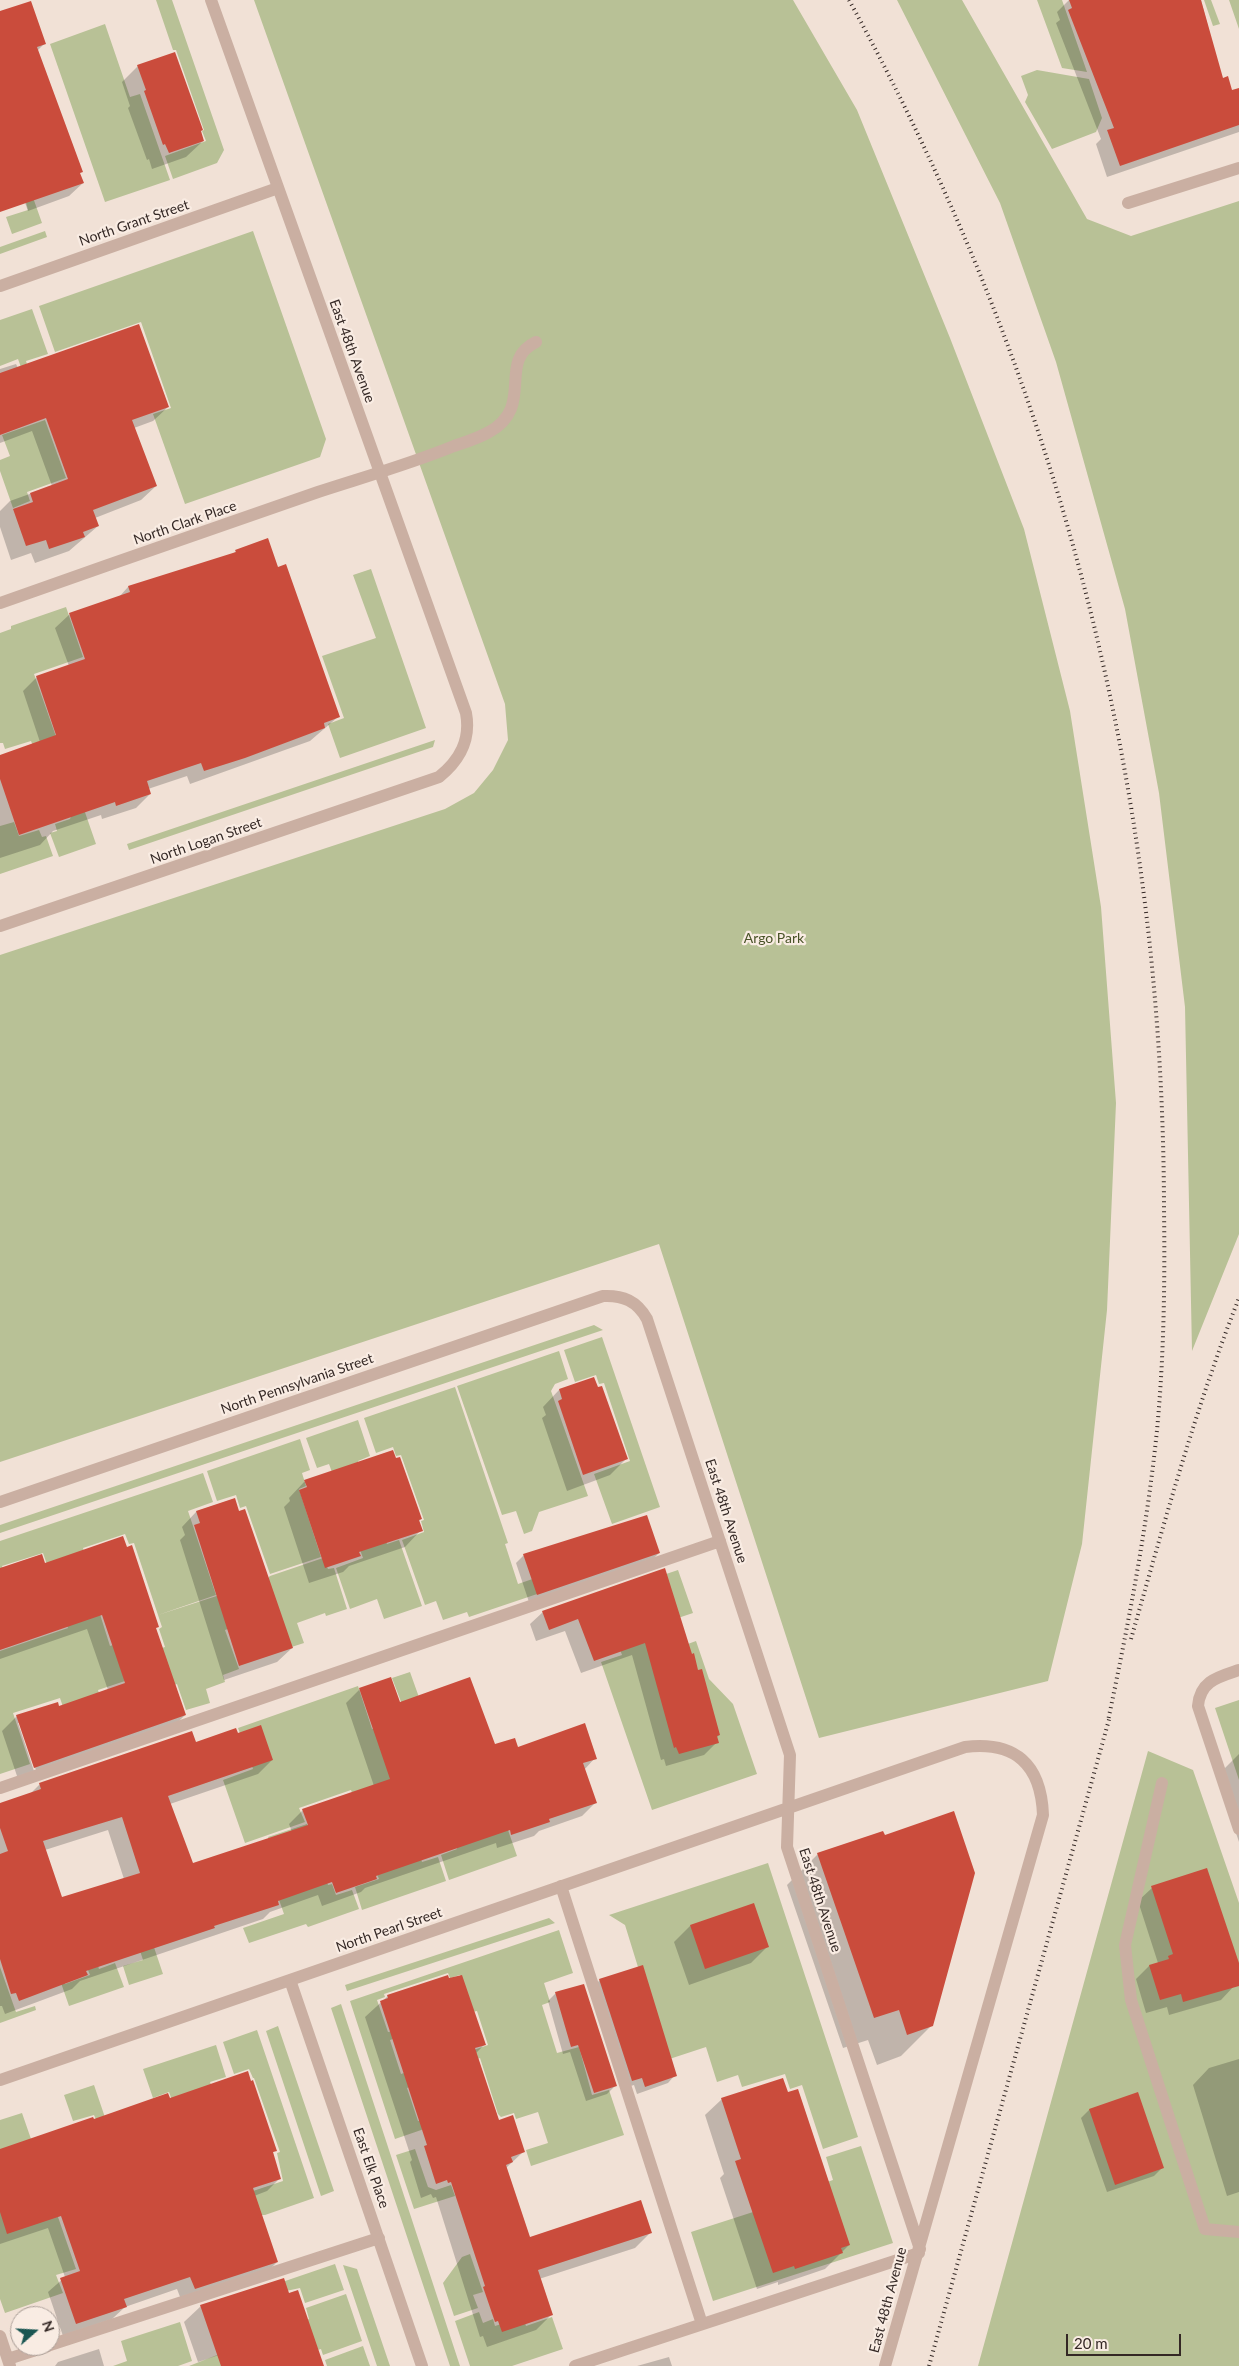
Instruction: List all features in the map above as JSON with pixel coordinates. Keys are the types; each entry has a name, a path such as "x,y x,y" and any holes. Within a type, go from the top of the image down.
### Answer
{"street":[{"name":"East 48th Avenue","path":"211,0 466,713"},
{"path":"1128,203 1239,168"},
{"name":"North Grant Street","path":"0,286 278,188"},
{"name":"North Clark Place","path":"0,603 380,472 412,463 490,432 509,415 516,399 517,361 528,346 536,342"},
{"name":"North Logan Street","path":"0,926 439,777 453,765 459,756 467,735 466,713"},
{"name":"East 48th Avenue","path":"603,1296 617,1296 627,1299 638,1307 647,1319 790,1755 787,1848 919,2251 885,2366"},
{"name":"North Pennsylvania Street","path":"0,1502 603,1296"},
{"path":"0,1788 720,1541"},
{"path":"1239,1670 1216,1678 1202,1689 1198,1706 1239,1829"},
{"name":"North Pearl Street","path":"0,2080 965,1747 985,1745 1004,1749 1022,1759 1035,1775 1042,1794 1043,1815 919,2251"},
{"path":"1162,1783 1124,1945 1131,2000 1205,2228 1239,2232"},
{"path":"561,1886 702,2324"},
{"name":"East Elk Place","path":"290,1980 422,2366"},
{"path":"60,2342 378,2238"},
{"path":"575,2366 919,2251"},
{"path":"0,2336 9,2363 25,2356"}],"green space":[{"path":"156,0 172,0 224,150 217,163 173,179 165,156 206,141 202,131 204,130 176,50 173,50"},
{"name":"Argo Park","path":"254,0 793,0 857,110 950,338 1024,529 1070,711 1101,907 1116,1103 1107,1310 1082,1544 1048,1681 819,1738 659,1244 0,1462 0,955 445,809 474,793 493,770 508,740 505,704"},
{"path":"897,0 962,0 1087,219 1131,236 1239,201 1239,1234 1192,1351 1185,1007 1159,793 1125,609 1056,362 1000,203"},
{"path":"1037,0 1062,0 1087,72 1062,68"},
{"path":"1204,0 1211,0 1220,24 1213,26"},
{"path":"1229,0 1239,0 1239,29"},
{"path":"105,24 130,97 140,94 170,180 105,202 50,44"},
{"path":"1037,70 1089,79 1102,118 1096,132 1052,149 1025,102 1028,95 1021,76"},
{"path":"0,104 42,223 12,234 6,217 28,210"},
{"path":"45,231 47,237 0,254 0,247"},
{"path":"253,231 326,439 320,457 185,504 153,414 171,408 141,322 55,352 39,306"},
{"path":"32,309 48,354 26,361 29,371 23,373 18,359 0,366 0,320"},
{"path":"45,420 66,478 27,492 30,501 13,508 0,471 0,460 10,456 2,435"},
{"path":"371,569 426,728 340,758 328,724 344,718 322,656 376,638 353,575"},
{"path":"66,607 83,657 34,674 60,748 37,756 31,741 5,749 3,743 0,743 0,633 11,629 11,626"},
{"path":"435,740 433,747 129,850 127,844"},
{"path":"79,795 96,844 59,857 50,833 57,831 55,824 70,819"},
{"path":"14,822 19,836 39,830 42,837 46,836 53,856 0,874 0,826"},
{"path":"594,1325 603,1330 0,1533 0,1525"},
{"path":"602,1337 660,1507 612,1524 594,1474 630,1461 604,1383 599,1384 596,1375 575,1382 564,1350"},
{"path":"559,1351 568,1379 555,1384 551,1391 588,1496 539,1512 532,1531 524,1534 516,1511 502,1515 457,1386"},
{"path":"455,1387 508,1543 505,1544 518,1584 544,1575 549,1590 469,1617 467,1612 443,1620 436,1601 425,1605 402,1540 424,1532 421,1521 424,1520 401,1455 396,1456 393,1447 376,1453 364,1418"},
{"path":"358,1420 370,1456 358,1461 360,1469 387,1544 399,1540 422,1606 384,1619 377,1599 350,1609 336,1568 363,1558 329,1464 317,1468 306,1438"},
{"path":"300,1439 310,1470 302,1473 306,1486 299,1489 321,1557 270,1574 246,1506 240,1508 236,1495 217,1501 207,1471"},
{"path":"203,1473 213,1502 188,1511 216,1595 158,1615 134,1543 129,1544 125,1534 83,1548 86,1559 65,1617 43,1553 2,1566 27,1640 0,1649 0,1541"},
{"path":"323,1558 328,1569 334,1568 347,1609 326,1616 325,1613 297,1623 304,1643 276,1652 267,1579 270,1576"},
{"path":"678,1570 693,1613 642,1630 652,1657 696,1641 709,1679 733,1704 757,1774 652,1810 601,1662 622,1655 608,1616 577,1604"},
{"path":"232,1591 258,1619 225,1630 239,1669 223,1675 225,1682 206,1689 210,1703 186,1710 177,1684 154,1692 162,1648 165,1647 159,1629 162,1627 158,1615"},
{"path":"98,1608 110,1646 113,1645 125,1681 98,1690 112,1734 76,1746 60,1698 13,1713 30,1764 0,1774 0,1651 68,1628 65,1619"},
{"path":"410,1672 436,1745 474,1732 517,1856 449,1880 441,1855 457,1849 392,1678"},
{"path":"358,1686 372,1729 382,1726 401,1780 377,1865 351,1790 299,1808 305,1822 245,1843 223,1780 253,1769 238,1728"},
{"path":"1239,1700 1239,1780 1215,1708"},
{"path":"1148,1751 1193,1770 1239,1903 1239,2366 978,2366"},
{"path":"307,1824 328,1885 332,1884 336,1895 352,1890 359,1909 308,1927 306,1924 249,1943 243,1928 284,1914 278,1897 287,1893 268,1837"},
{"path":"419,1852 422,1862 438,1857 446,1881 362,1910 355,1887 379,1879 375,1869"},
{"path":"768,1863 858,2137 823,2149 802,2085 790,2089 785,2074 742,2087 738,2075 717,2082 706,2047 636,2070 642,1980 625,1925 609,1915"},
{"path":"132,1882 163,1974 129,1985 123,1966 143,1960 119,1886"},
{"path":"549,1918 555,1923 347,1991 345,1985"},
{"path":"559,1930 573,1973 544,1983 550,2002 542,2005 557,2053 579,2047 592,2095 609,2090 624,2135 531,2166 526,2150 548,2143 538,2112 516,2119 514,2113 501,2117 498,2114 480,2058 460,2065 457,2056 488,2045 477,2011 472,2012 460,1975 450,1978 448,1973 384,1994 385,1997 377,2000 388,2032 462,2016 390,2040 401,2074 410,2071 416,2084 407,2088 418,2121 427,2119 430,2127 395,2139 350,2001"},
{"path":"96,1959 99,1969 115,1963 124,1987 69,2006 60,1980 63,1979 65,1984 90,1975 88,1970"},
{"path":"0,1967 16,2012 35,2006 36,2010 0,2023"},
{"path":"341,2004 460,2366 450,2366 331,2008"},
{"path":"278,2026 334,2191 321,2196 266,2031"},
{"path":"257,2030 314,2198 265,2215 261,2215 253,2191 283,2181 277,2153 280,2152 254,2078 249,2069 234,2074 223,2042"},
{"path":"216,2045 226,2077 210,2082 214,2092 174,2106 169,2092 153,2098 143,2069"},
{"path":"94,2085 132,2197 94,2115 73,2121 64,2095"},
{"path":"22,2113 76,2269 56,2275 63,2293 25,2306 10,2306 10,2311 5,2313 0,2299 0,2120"},
{"path":"861,2146 893,2243 713,2301 691,2232 781,2203 780,2198 833,2180 826,2157"},
{"path":"415,2149 428,2187 436,2190 451,2185 455,2196 414,2209 396,2155"},
{"path":"470,2254 483,2292 473,2295 478,2308 454,2316 443,2283 462,2257"},
{"path":"335,2264 344,2290 305,2303 300,2288 203,2309"},
{"path":"343,2265 357,2269 390,2366 377,2366"},
{"path":"346,2294 362,2341 323,2355 321,2349 259,2366 189,2366 309,2319 306,2308"},
{"path":"479,2312 483,2323 493,2319 495,2326 523,2317 526,2326 552,2317 563,2349 512,2366 470,2366 455,2321"},
{"path":"180,2322 192,2361 178,2366 113,2366 127,2361 121,2341"},
{"path":"363,2346 370,2366 327,2366 325,2360"}],"building":[{"path":"1069,0 1201,0 1223,78 1228,76 1232,90 1239,88 1239,125 1120,166 1107,130 1114,128 1068,10 1072,8"},
{"path":"31,1 46,44 37,47 83,172 80,173 84,183 0,212 0,11"},
{"path":"175,52 203,130 201,131 204,141 169,153 165,144 163,145 137,65"},
{"path":"139,324 169,407 132,420 157,486 93,510 99,526 83,532 85,537 49,549 46,540 26,546 13,509 33,502 30,493 68,479 46,418 0,435 0,373"},
{"path":"268,538 278,567 286,564 340,717 324,723 325,728 245,758 204,771 201,763 147,781 151,794 116,806 115,802 19,835 0,779 0,755 56,735 36,676 85,659 69,613 130,592 128,586 236,552 235,550"},
{"path":"594,1377 598,1387 602,1386 628,1459 583,1475 558,1401 562,1399 559,1389"},
{"path":"393,1450 396,1458 400,1457 422,1519 419,1520 423,1531 359,1552 361,1556 325,1568 299,1490 307,1487 304,1480"},
{"path":"235,1498 239,1511 245,1509 293,1648 239,1666 194,1525 200,1523 196,1511"},
{"path":"647,1515 660,1553 537,1595 523,1554"},
{"path":"123,1536 127,1547 132,1545 159,1627 156,1628 186,1715 34,1768 16,1715 58,1702 59,1706 125,1683 102,1615 0,1650 0,1568 42,1554 45,1563"},
{"path":"665,1568 692,1654 694,1653 698,1670 702,1669 720,1735 717,1736 719,1743 679,1754 676,1747 674,1748 645,1643 594,1661 578,1619 549,1630 542,1611"},
{"path":"391,1677 400,1702 470,1677 495,1744 515,1738 518,1747 585,1723 597,1759 583,1763 597,1803 549,1819 550,1822 511,1835 510,1830 376,1876 377,1879 336,1893 332,1882 278,1901 279,1905 86,1971 88,1975 19,2001 16,1993 11,1994 0,1959 0,1854 8,1851 0,1828 0,1803 41,1789 39,1783 192,1731 196,1742 236,1728 238,1733 261,1725 273,1760 168,1796 193,1863 308,1825 302,1809 390,1779 359,1688","holes":["122,1817 140,1873 62,1897 43,1841"]},
{"path":"954,1811 975,1873 933,2026 907,2035 899,2010 874,2018 817,1853 883,1831 885,1835"},
{"path":"1207,1868 1239,1963 1239,1986 1183,2002 1181,1994 1160,2000 1149,1965 1169,1959 1168,1956 1173,1954 1151,1886"},
{"path":"754,1903 769,1947 705,1969 690,1925"},
{"path":"643,1965 677,2076 645,2087 642,2078 632,2081 599,1979"},
{"path":"448,1975 449,1978 462,1975 486,2045 475,2048 499,2120 513,2115 525,2152 511,2157 513,2162 506,2165 530,2237 641,2200 652,2233 538,2270 553,2315 502,2332 498,2321 495,2322 483,2287 485,2286 451,2182 448,2183 447,2180 436,2184 424,2146 427,2145 380,2001 388,1998 387,1995"},
{"path":"584,1984 617,2086 594,2093 578,2045 571,2047 555,1992"},
{"path":"248,2071 251,2081 253,2080 277,2151 273,2152 281,2179 253,2188 278,2262 195,2289 190,2277 124,2299 127,2307 76,2324 60,2278 80,2271 61,2216 7,2234 0,2212 0,2149 168,2093 170,2098"},
{"path":"783,2078 788,2092 798,2089 850,2245 841,2248 843,2253 795,2269 794,2266 773,2273 735,2161 741,2159 721,2098"},
{"path":"1138,2092 1164,2168 1115,2185 1089,2109"},
{"path":"284,2278 289,2293 298,2290 324,2366 221,2366 200,2305"}],"railway":[{"path":"849,0 922,142 985,287 1039,434 1083,584 1118,736 1143,891 1159,1048 1164,1207 1163,1347 1157,1430 1148,1504 1130,1613 1108,1721"},
{"path":"1131,1639 1194,1424 1239,1298"},
{"path":"929,2366 1110,1716"}]}
